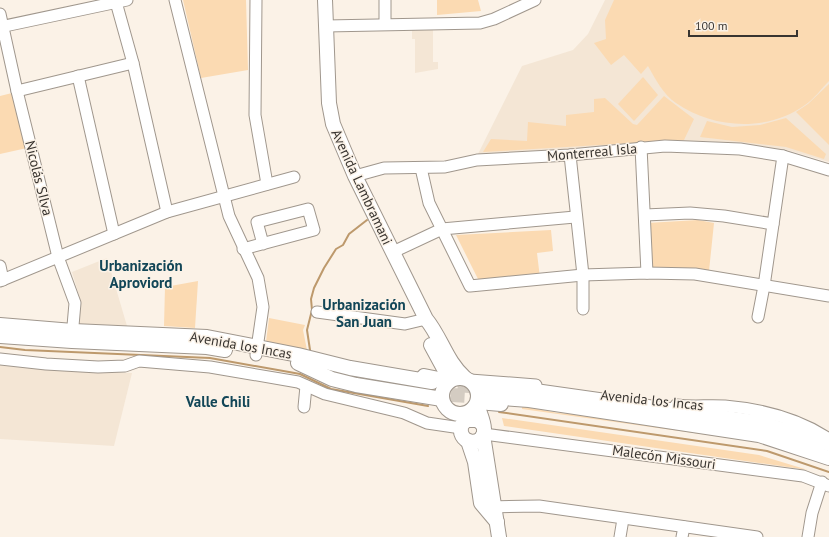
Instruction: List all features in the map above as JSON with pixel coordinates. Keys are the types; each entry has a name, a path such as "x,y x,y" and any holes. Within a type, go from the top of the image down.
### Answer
{"main road":[{"name":"Avenida Lambramani","path":"325,0 330,114 333,124 355,176 426,319 433,328 450,361 483,398"},
{"name":"Avenida Lambramani","path":"426,319 424,330 435,380 449,381"},
{"name":"Avenida los Incas","path":"0,325 72,336"},
{"name":"Avenida los Incas","path":"0,336 72,336 157,339 207,337 257,351 298,359 344,376 435,380"},
{"path":"298,359 332,379 356,385 442,399"},
{"path":"467,379 449,381 443,389 442,399 447,409 461,428 475,462 481,502 490,507"},
{"name":"Avenida los Incas","path":"483,398 523,389 680,413 705,415 772,425 829,444"},
{"name":"Avenida los Incas","path":"483,398 604,411 759,436 829,458"},
{"path":"461,428 470,411 483,398"},
{"path":"483,398 487,431 490,507 497,523 499,537"},
{"path":"684,406 705,415"},
{"path":"461,428 470,418 478,420 487,431"},
{"path":"461,428 478,440 487,431"}],"street":[{"path":"175,0 229,216 258,278 263,308 257,351"},
{"path":"256,0 255,115 267,184"},
{"path":"385,0 385,24"},
{"path":"326,26 483,23 535,0"},
{"path":"2,26 122,1 133,63 167,212"},
{"name":"Nicolás SIlva","path":"0,14 58,257 75,303 72,336"},
{"path":"17,90 133,63"},
{"path":"78,76 114,234"},
{"name":"Monterreal Isla","path":"355,176 384,168 421,168 445,166 477,160 570,155 641,147 665,146 733,149 783,156 829,170"},
{"path":"641,147 647,273"},
{"path":"570,155 575,217 583,275 583,309"},
{"path":"758,317 783,156"},
{"path":"421,168 429,203 470,286 583,275 647,273 695,274 764,286 829,293"},
{"path":"0,266 2,280 167,212 294,177"},
{"path":"244,249 263,244 314,230 308,209 257,222 263,244"},
{"path":"644,215 690,213 724,216 773,224"},
{"path":"393,252 442,229 575,217"},
{"path":"317,312 405,324 426,319"},
{"path":"0,359 52,365 98,367 125,366 139,361 178,363 279,378 344,399 404,412 426,423 461,428"},
{"name":"Avenida los Incas","path":"467,379 521,382 684,406 724,406 775,415 800,424 829,438"},
{"path":"304,407 306,386"},
{"name":"Malecón Missouri","path":"487,431 803,476 825,484"},
{"path":"808,537 812,513 825,484"},
{"path":"490,507 539,506 623,519 683,532 750,537"},
{"path":"620,537 623,519"}],"shaded area":[{"path":"183,0 246,0 248,70 201,78"},
{"path":"437,0 478,0 481,11 437,15"},
{"path":"605,0 829,0 829,162 787,150 708,141 477,156 522,66 573,50 588,34"},
{"path":"614,0 829,0 829,81 808,103 790,114 774,120 740,124 723,122 691,112 676,103 667,95 648,66 641,74 624,55 611,65 594,43 606,39 605,20"},
{"path":"412,30 433,30 433,62 438,62 438,69 415,73 415,39 412,39"},
{"path":"643,77 658,95 634,121 618,104"},
{"path":"829,84 829,145 796,112 808,104"},
{"path":"12,93 27,148 0,154 0,96"},
{"path":"664,96 694,119 684,140 483,152 491,139 527,141 528,122 566,126 566,115 594,112 594,99 605,98 633,124 637,125"},
{"path":"786,118 826,154 824,159 786,147 700,137 707,121 732,127 760,125"},
{"path":"698,220 714,223 709,271 690,268 652,269 647,223"},
{"path":"551,230 553,251 537,253 540,278 480,283 456,235"},
{"path":"107,258 127,326 78,325 81,302 72,272"},
{"path":"198,281 195,328 164,326 165,287"},
{"path":"269,318 305,325 303,330 307,350 266,342"},
{"path":"0,363 70,371 132,373 114,446 0,439"},
{"path":"522,406 558,413 590,415 751,436 751,441 522,409"},
{"path":"502,418 759,455 808,470 504,426"}],"waterway":[{"path":"310,350 307,330 312,310 311,299 314,288 336,249 343,245 349,234 367,220"},
{"path":"0,347 25,350 210,358 300,374 331,389 428,406"},
{"path":"499,412 767,451 829,472"}],"tunnel":[{"path":"437,383 489,388"},
{"path":"430,391 452,395 490,397"}],"district":[{"name":"Urbanización Aproviord","path":"141,274"},
{"name":"Urbanización San Juan","path":"364,312"},
{"name":"Valle Chili","path":"218,401"}]}
